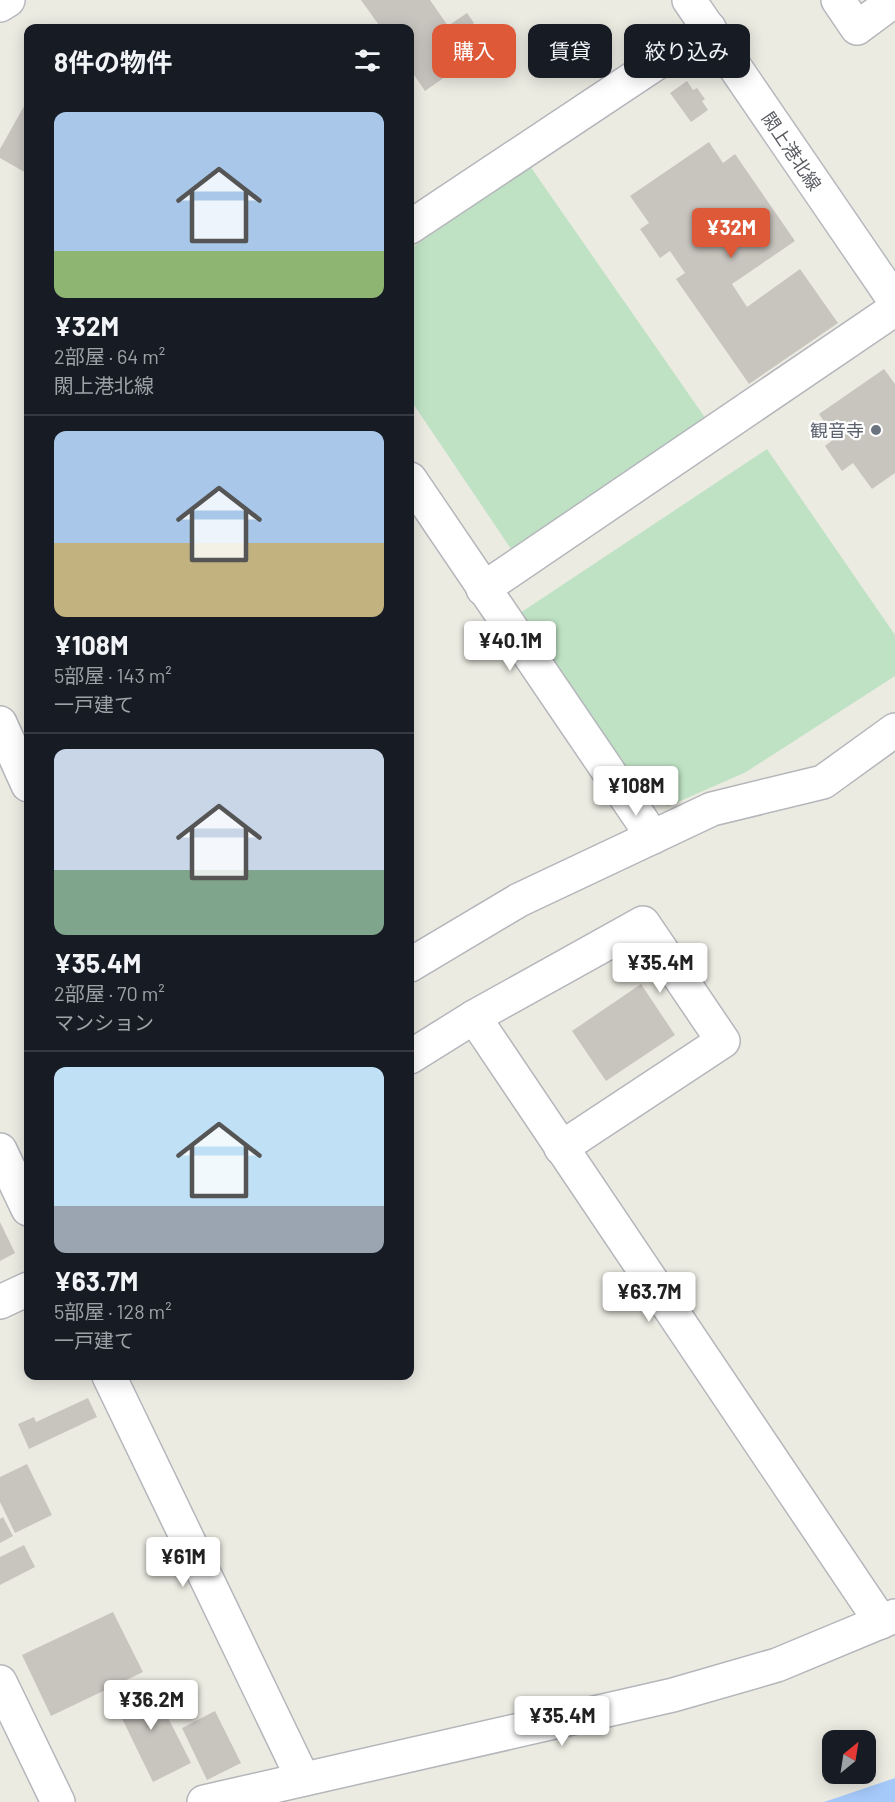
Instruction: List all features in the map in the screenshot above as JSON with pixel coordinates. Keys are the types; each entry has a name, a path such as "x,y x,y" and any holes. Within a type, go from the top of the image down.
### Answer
{"street":[{"path":"0,5 8,0"},
{"name":"閖上港北線","path":"689,0 706,24"},
{"path":"838,0 857,28 895,0"},
{"path":"414,223 633,78"},
{"name":"閖上港北線","path":"743,78 895,301"},
{"path":"483,589 895,309"},
{"path":"414,485 653,837"},
{"path":"0,723 24,776"},
{"path":"414,963 519,900 712,809 823,782 895,730"},
{"path":"414,1054 474,1017 642,922 723,1041 561,1148"},
{"path":"204,1802 673,1695 777,1665 888,1619 561,1148 474,1017"},
{"path":"0,1150 24,1201"},
{"path":"0,1302 24,1291"},
{"path":"111,1380 303,1779"},
{"path":"0,1682 58,1802"}],"green space":[{"path":"530,166 706,419 511,549 414,405 414,246"},
{"path":"767,449 895,635 895,676 746,772 669,806 647,801 520,613"}],"water":[{"path":"895,1778 895,1802 824,1802"}],"building":[{"path":"361,0 430,0 447,24 432,24 432,78 443,78 425,91 414,75 414,24 378,24"},
{"path":"467,13 472,24 451,24"},
{"path":"687,81 693,90 697,88 705,99 702,101 708,110 691,122 670,93"},
{"path":"24,106 24,172 0,158 0,149"},
{"path":"709,142 723,163 735,154 795,241 732,284 747,307 800,269 838,323 749,384 676,279 685,273 670,251 660,258 640,229 649,223 630,196"},
{"path":"884,369 895,384 895,473 872,489 853,463 842,471 825,446 835,438 819,414"},
{"path":"641,984 675,1035 606,1081 572,1031"},
{"path":"0,1222 15,1253 0,1261"},
{"path":"88,1398 97,1417 29,1449 18,1424 34,1417 36,1422"},
{"path":"27,1464 52,1515 15,1533 0,1502 0,1477"},
{"path":"3,1517 13,1536 0,1543 0,1519"},
{"path":"24,1545 35,1567 0,1585 0,1557"},
{"path":"113,1612 143,1672 51,1716 22,1655"},
{"path":"149,1680 191,1763 153,1782 112,1698"},
{"path":"215,1711 241,1763 207,1780 182,1728"}],"place":[{"name":"観音寺","path":"876,430"}]}
